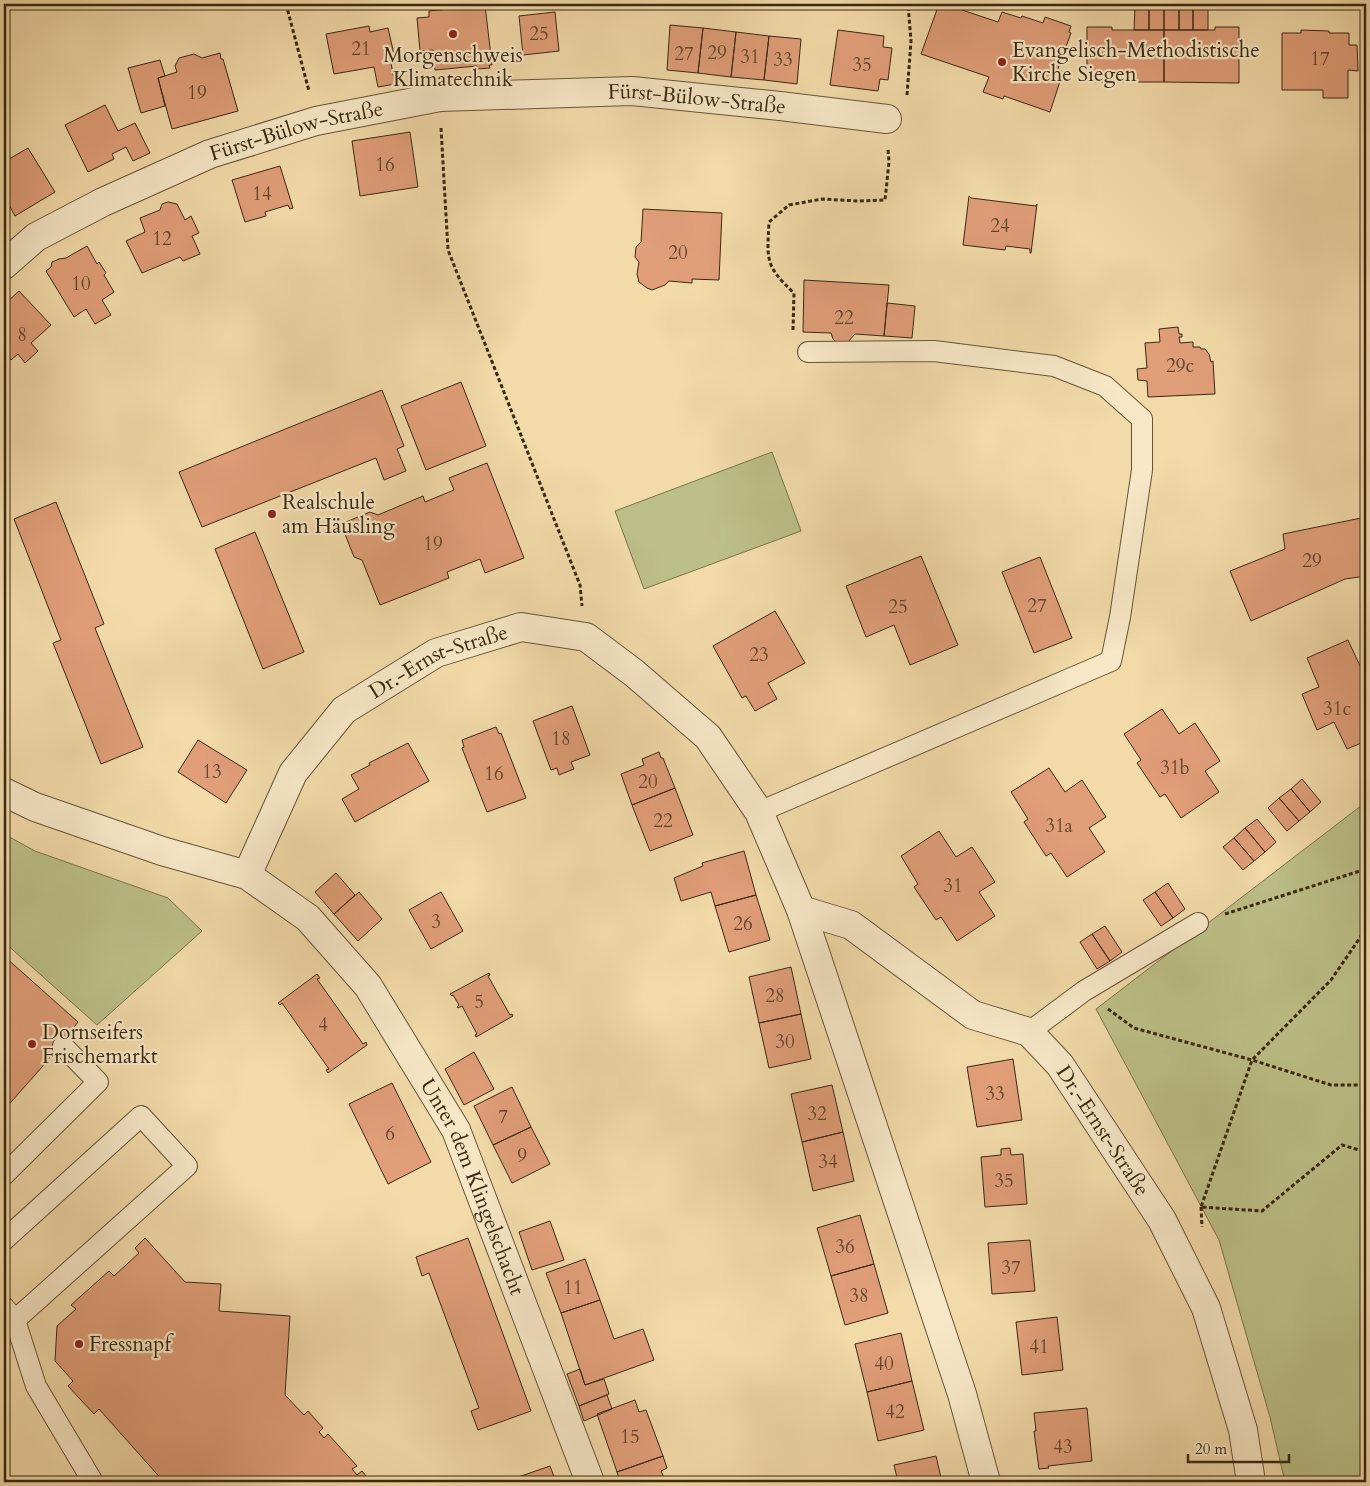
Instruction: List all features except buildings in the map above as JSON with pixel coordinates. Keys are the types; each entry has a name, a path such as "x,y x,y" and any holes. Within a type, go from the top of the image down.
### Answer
{"street":[{"name":"Fürst-Bülow-Straße","path":"4,265 36,237 103,202 210,154 316,121 440,97 632,91 780,106 896,111"},
{"name":"Dr.-Ernst-Straße","path":"247,875 293,773 344,710 436,653 520,627 586,637 634,673 708,737 759,812 801,910 962,1394 986,1482"},
{"path":"4,792 35,807 162,851 247,875"},
{"name":"Unter dem Klingelschacht","path":"247,875 308,918 368,986 456,1130 590,1482"},
{"name":"Dr.-Ernst-Straße","path":"801,910 852,926 973,1015 1029,1032 1060,1065 1162,1220 1206,1308 1243,1430 1251,1482"}],"lane":[{"path":"759,812 1111,661 1120,618 1142,470 1142,419 1105,386 1054,366 934,351 808,352"},
{"path":"1029,1032 1084,991 1198,923"},
{"path":"4,1175 98,1082 63,1046"},
{"path":"4,1240 141,1116 187,1166 9,1313 36,1386 93,1482"}],"path":[{"path":"286,4 307,86"},
{"path":"808,352 794,349 794,293 773,272 767,253 769,222 789,205 822,199 885,200 896,111 911,40 908,4"},
{"path":"441,131 448,250 580,585 586,637"},
{"path":"1198,923 1366,869"},
{"path":"1366,929 1331,980 1252,1060 1201,1207 1262,1210 1342,1145 1366,1152"},
{"path":"1084,991 1134,1028 1252,1060 1331,1085 1366,1085"}],"green space":[{"path":"772,452 801,531 644,589 615,511"},
{"path":"1366,802 1366,1482 1285,1482 1270,1417 1219,1240 1096,1009"},
{"path":"4,834 35,851 168,898 202,931 97,1025 4,942"}],"place":[{"name":"Morgenschweis Klimatechnik","path":"453,34"},
{"name":"Evangelisch-Methodistische Kirche Siegen","path":"1002,62"},
{"name":"Realschule am Häusling","path":"272,514"},
{"name":"Dornseifers Frischemarkt","path":"32,1044"},
{"name":"Fressnapf","path":"79,1344"}]}
